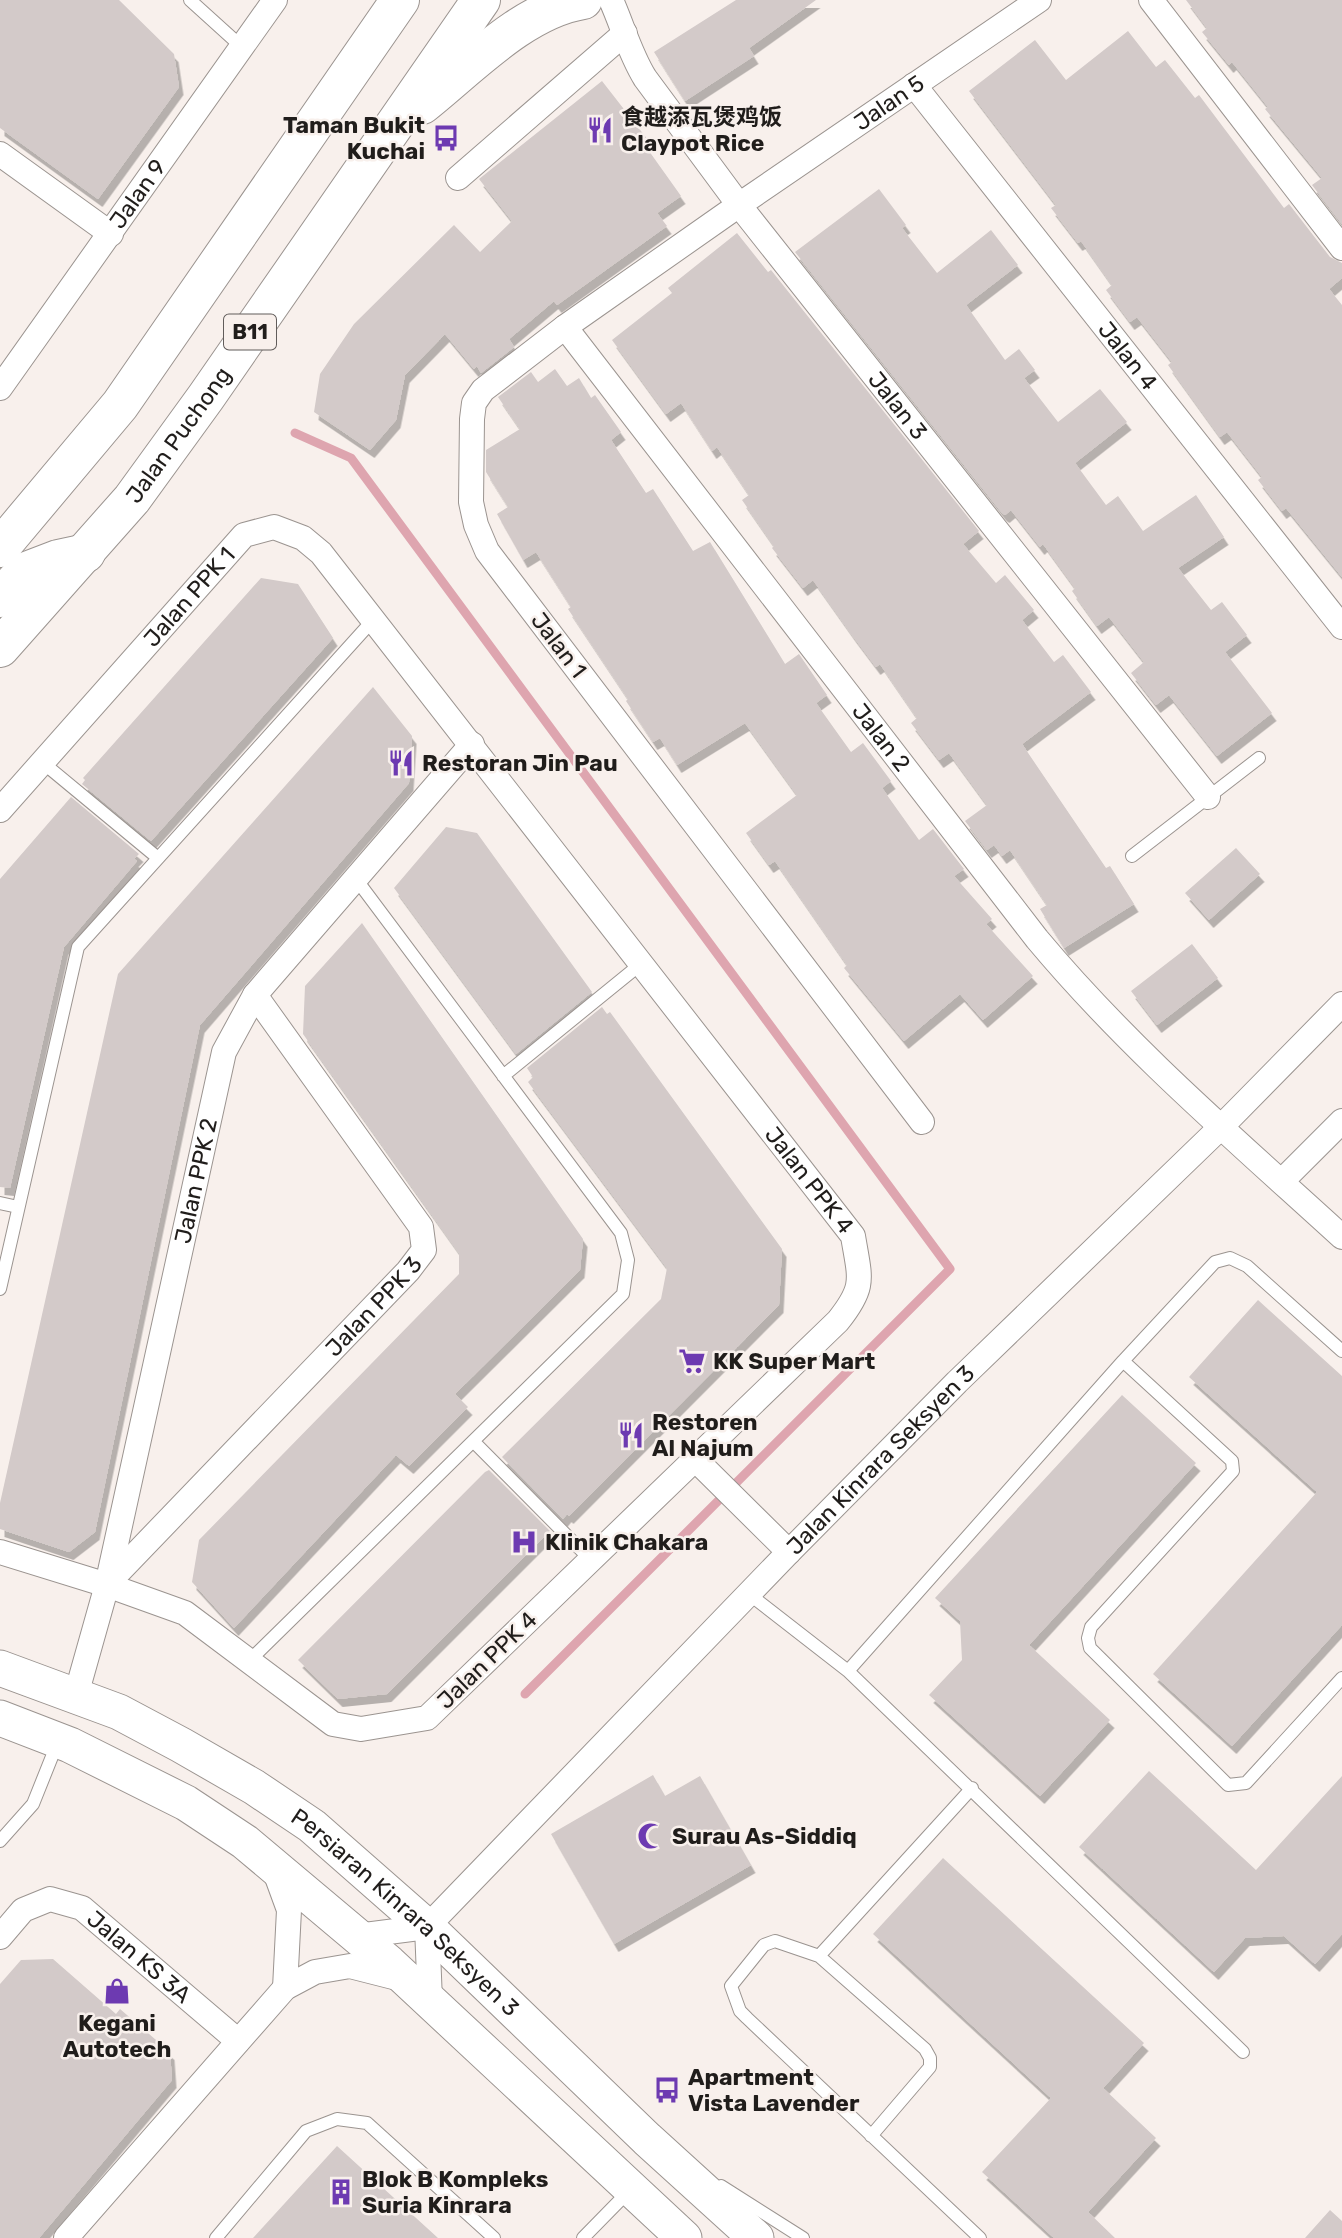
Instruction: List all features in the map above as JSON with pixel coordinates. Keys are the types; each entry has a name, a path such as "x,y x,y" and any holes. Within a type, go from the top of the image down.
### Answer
{"main road":[{"name":"Jalan Puchong","path":"0,648 132,499 206,397 481,0"},
{"path":"373,153 417,110 514,30 541,14 583,0"},
{"path":"4,542 120,405 400,1"},
{"path":"0,598 24,572 58,559 86,554"},
{"name":"Persiaran Kinrara Seksyen 3","path":"0,1668 119,1712 181,1745 312,1826 428,1927 647,2139 756,2238"},
{"name":"Persiaran Kinrara Seksyen 3","path":"0,1718 59,1741 186,1803 245,1842 419,1991 684,2238"}],"street":[{"name":"Jalan 9","path":"0,388 275,0"},
{"name":"Jalan 3","path":"611,0 632,57 645,78 739,205 1208,797"},
{"name":"Jalan 5","path":"739,205 1039,0"},
{"path":"1151,0 1342,248"},
{"path":"458,178 625,33"},
{"name":"Jalan 4","path":"914,85 1342,626"},
{"path":"0,155 111,234"},
{"name":"Jalan 1","path":"739,205 565,327 483,390 474,403 472,419 471,502 475,525 487,551 922,1122"},
{"name":"Jalan 2","path":"565,327 1037,939 1070,978 1121,1032 1342,1237"},
{"name":"Jalan PPK 1","path":"0,810 244,535 274,527 303,538 321,553 472,744"},
{"name":"Jalan PPK 2","path":"76,1695 107,1585 224,1052 255,995 472,744"},
{"name":"Jalan PPK 4","path":"107,1585 185,1613 333,1724 361,1729 427,1718 696,1460 838,1321 852,1303 860,1282 853,1236 472,744"},
{"name":"Jalan PPK 3","path":"107,1585 408,1271 424,1251 421,1227 255,995"},
{"name":"Jalan Kinrara Seksyen 3","path":"428,1927 789,1552 957,1382 1222,1126 1342,1004"},
{"path":"1282,1181 1342,1121"},
{"path":"696,1460 789,1552"},
{"path":"0,1552 107,1585"},
{"path":"271,1863 289,1910 285,1988"},
{"name":"Jalan KS 3A","path":"0,1937 23,1910 50,1899 82,1908 238,2041"},
{"path":"66,2238 285,1988 315,1972 350,1966 419,1991 428,1927 357,1936"}],"lane":[{"path":"190,0 243,48"},
{"path":"0,1289 78,947 374,620"},
{"path":"1132,856 1259,758"},
{"path":"42,762 158,858"},
{"path":"249,1661 623,1294 628,1260 621,1233 355,879"},
{"path":"503,1076 642,963"},
{"path":"0,1203 18,1207"},
{"path":"848,1671 1123,1361 1215,1262 1230,1258 1247,1266 1342,1351"},
{"path":"1123,1361 1232,1461 1233,1471 1091,1627 1088,1637 1090,1648 1227,1785 1246,1783 1342,1678"},
{"path":"473,1441 591,1560"},
{"path":"749,1594 848,1671 1243,2052"},
{"path":"0,1840 33,1804 59,1741"},
{"path":"819,1956 972,1788"},
{"path":"871,2136 930,2067 930,2058 925,2049 819,1956 775,1941 764,1945 731,1986 740,2011 871,2136 979,2238"},
{"path":"216,2238 306,2131 337,2119 367,2123 494,2238"},
{"path":"647,2139 803,2238"},
{"path":"583,2238 631,2189"}],"building":[{"path":"0,0 119,0 174,54 179,87 98,199 0,128"},
{"path":"736,0 816,0 749,48 754,56 685,101 654,52"},
{"path":"1186,0 1342,0 1342,224 1312,185 1322,178 1265,109 1268,107 1232,62 1229,65 1202,32 1207,28"},
{"path":"1128,31 1156,67 1165,60 1195,98 1199,95 1284,208 1289,204 1330,257 1342,263 1342,278 1329,289 1342,305 1342,577 1286,508 1282,511 1258,480 1262,477 1227,432 1220,437 1168,365 1172,362 1137,317 1130,322 1106,290 1112,285 1081,241 1078,243 1051,208 1056,205 969,91 1035,40 1066,80"},
{"path":"602,81 648,140 644,144 681,196 657,213 667,226 557,305 554,301 509,339 514,347 481,373 477,366 474,369 445,334 405,375 396,420 370,450 314,412 320,374 354,324 454,225 480,252 512,221 479,179"},
{"path":"879,189 906,225 902,228 937,273 991,230 1018,265 966,305 1005,360 1019,349 1035,370 1024,378 1058,422 1100,389 1127,422 1075,463 1106,505 1118,496 1143,531 1196,495 1224,537 1178,568 1211,610 1222,602 1247,635 1225,652 1272,713 1217,756 1169,695 1156,705 1131,673 1144,662 1109,617 1097,626 1072,591 1075,588 1043,544 1040,547 1011,510 1005,515 1002,513 795,252"},
{"path":"737,233 768,272 771,270 979,531 963,544 996,583 1005,575 1034,610 1022,620 1054,662 1063,655 1091,692 1022,744 1106,868 1110,866 1134,904 1064,948 1040,909 1047,905 1010,850 1002,856 994,845 987,850 965,821 987,805 949,753 939,760 911,723 917,718 880,664 876,667 813,580 803,588 772,548 774,546 742,500 749,495 717,447 712,451 681,403 666,414 612,340 672,293 668,288"},
{"path":"555,369 567,386 579,378 591,398 595,395 621,432 611,440 646,493 653,489 693,551 710,542 785,664 799,654 827,695 816,703 851,752 863,743 891,781 882,788 919,840 933,829 964,869 954,876 992,919 986,924 1033,976 983,1020 960,994 904,1041 844,968 847,965 775,861 769,865 746,833 797,795 745,723 677,765 660,738 653,742 568,609 571,607 536,552 523,560 497,514 508,507 486,472 486,450 520,429 498,397 531,372 538,382"},
{"path":"261,578 298,584 333,638 151,841 82,784 85,780 83,778"},
{"path":"373,687 412,736 409,783 200,1025 95,1532 69,1552 0,1529 0,1503 118,974"},
{"path":"71,797 139,854 134,859 137,861 64,947 10,1188 0,1187 0,879"},
{"path":"446,827 477,833 592,992 516,1054 394,888"},
{"path":"1236,848 1260,874 1209,920 1185,893"},
{"path":"362,923 583,1239 580,1270 455,1394 468,1407 409,1466 396,1455 234,1628 192,1582 199,1540 459,1274 459,1253 303,1034 305,986"},
{"path":"1192,944 1218,978 1157,1025 1131,991"},
{"path":"602,1007 607,1014 610,1012 782,1249 779,1305 563,1519 502,1457 661,1299 667,1268 528,1082 533,1077 527,1068"},
{"path":"1258,1300 1342,1376 1342,1625 1232,1746 1153,1674 1317,1492 1189,1377"},
{"path":"1122,1395 1196,1463 1029,1645 1110,1720 1040,1796 929,1695 962,1660 960,1621 935,1598"},
{"path":"489,1470 550,1531 387,1694 338,1699 298,1660"},
{"path":"1149,1771 1256,1870 1342,1776 1342,1934 1315,1964 1284,1936 1245,1938 1214,1972 1079,1847"},
{"path":"653,1775 665,1796 700,1776 751,1865 614,1944 551,1834"},
{"path":"943,1858 1144,2043 1103,2088 1156,2138 1088,2212 1115,2238 1054,2238 982,2172 1051,2098 873,1934"},
{"path":"53,1959 116,2014 120,2009 170,2052 172,2080 39,2238 0,2238 0,1984 21,1960"},
{"name":"Blok B Kompleks Suria Kinrara","path":"337,2146 438,2238 253,2238"},
{"path":"1330,2210 1342,2221 1342,2238 1305,2238"}],"waterway":[{"path":"295,433 351,458 950,1269 525,1694"}],"place":[{"name":"食越添瓦煲鸡饭 Claypot Rice","path":"600,130"},
{"name":"Taman Bukit Kuchai","path":"446,138"},
{"name":"Restoran Jin Pau","path":"401,763"},
{"name":"KK Super Mart","path":"692,1361"},
{"name":"Restoren Al Najum","path":"631,1435"},
{"name":"Klinik Chakara","path":"524,1542"},
{"name":"Surau As-Siddiq","path":"651,1836"},
{"name":"Kegani Autotech","path":"117,1991"},
{"name":"Apartment Vista Lavender","path":"667,2090"},
{"name":"Blok B Kompleks Suria Kinrara","path":"341,2192"}]}
